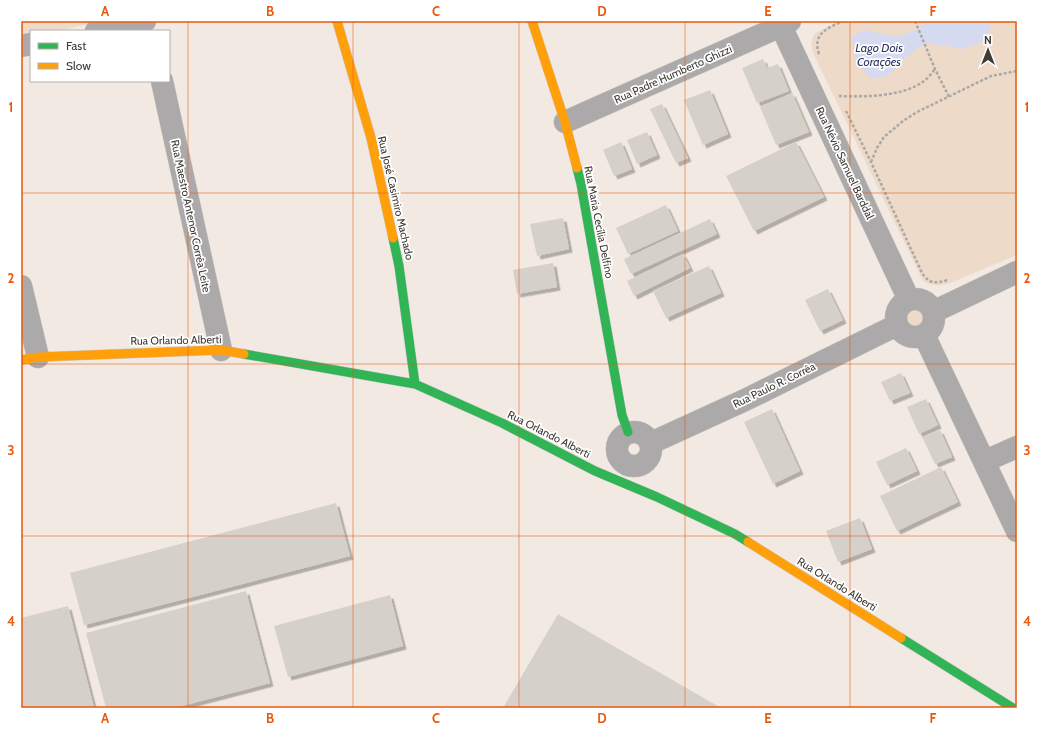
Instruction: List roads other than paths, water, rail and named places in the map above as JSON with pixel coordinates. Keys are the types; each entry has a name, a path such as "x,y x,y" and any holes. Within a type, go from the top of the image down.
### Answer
{"street":[{"path":"101,30 146,21"},
{"name":"Rua José Casimiro Machado","path":"337,21 371,138 399,266 415,384"},
{"name":"Rua Maria Cecília Delfino","path":"532,21 565,122 581,184 622,415 628,432"},
{"name":"Rua Padre Humberto Ghizzi","path":"565,122 782,23"},
{"name":"Rua Névio Samuel Barddal","path":"782,23 909,300"},
{"name":"Rua Maestro Antenor Corrêa Leite","path":"162,82 220,350"},
{"path":"933,312 1017,272"},
{"path":"21,286 29,358"},
{"path":"909,300 919,300 925,302 933,312 934,320 932,326 924,335 920,337 912,337 905,334 897,325 896,314 899,307 909,300"},
{"name":"Rua Paulo R. Corrêa","path":"651,443 745,400 897,325"},
{"path":"924,335 1017,531"},
{"name":"Rua Orlando Alberti","path":"29,358 220,350 415,384 502,423 595,471 657,497 735,534 1013,708"},
{"path":"628,432 637,432 645,435 651,443 652,452 647,461 639,466 629,466 621,461 616,454 616,445 620,437 628,432"},
{"path":"985,461 1017,447"},
{"path":"595,471 621,461"}],"water":[{"name":"Lago Dois Corações","path":"927,21 988,21 991,27 986,36 979,43 964,49 929,43 918,48 907,56 889,75 879,78 871,78 858,64 852,36 865,30 892,36 904,35 918,29"}]}
